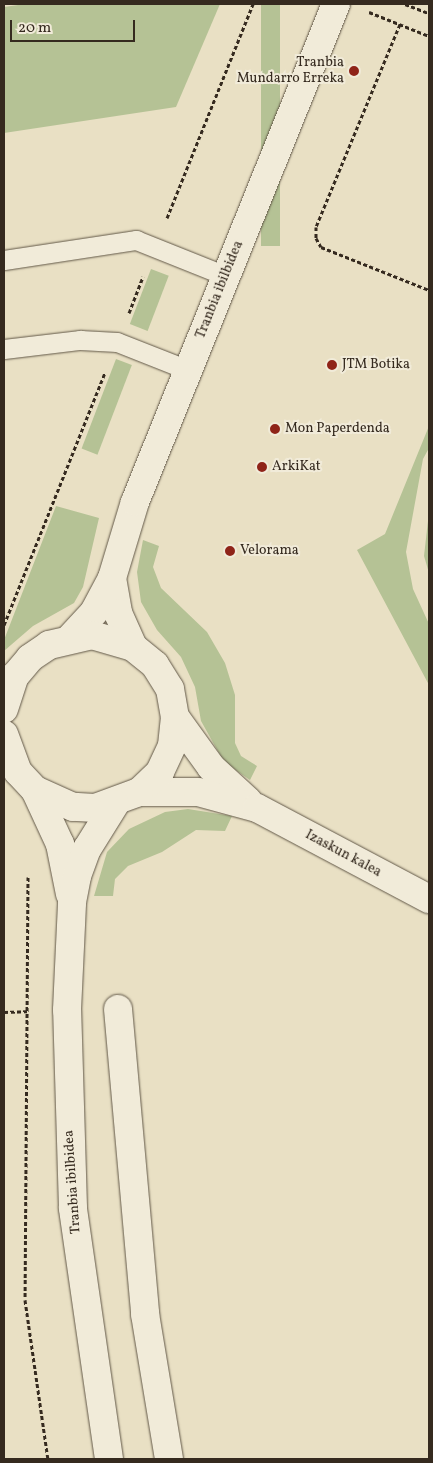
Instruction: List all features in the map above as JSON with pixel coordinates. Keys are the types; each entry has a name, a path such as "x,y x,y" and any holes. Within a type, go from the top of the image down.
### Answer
{"main road":[{"name":"Tranbia ibilbidea","path":"71,637 94,612 112,578 127,525 226,276 348,6"},
{"name":"Tranbia ibilbidea","path":"112,578 118,613 133,646"},
{"name":"Tranbia ibilbidea","path":"4,709 15,676 13,671 49,645 71,637 113,638 133,646 155,665 165,681 175,718 172,746 160,772 140,792 115,804 73,807 36,790 18,772 4,734"},
{"name":"Izaskun kalea","path":"175,718 211,768 257,808"},
{"name":"Tranbia ibilbidea","path":"36,790 60,844 72,902"},
{"name":"Izaskun kalea","path":"140,792 198,792 257,808 429,899"},
{"name":"Tranbia ibilbidea","path":"109,1459 73,1208 66,1010 72,902 87,849 115,804"},
{"path":"118,1009 145,1314 169,1459"}],"lane":[{"path":"4,260 136,240 226,276"},
{"path":"4,349 80,340 117,342 188,370"}],"path":[{"path":"405,4 429,14"},
{"path":"348,6 429,36"},
{"path":"400,24 316,227 316,238 321,246 429,290"},
{"path":"28,873 24,1300 48,1459"},
{"path":"4,1012 27,1011"}],"green space":[{"path":"25,4 220,4 176,107 4,133 4,7"},
{"path":"261,4 280,4 280,246 261,246"},
{"path":"151,269 169,276 148,331 130,324"},
{"path":"116,359 132,365 97,455 82,449"},
{"path":"429,426 429,448 423,459 406,552 413,589 429,624 429,685 357,550 385,534"},
{"path":"56,506 99,518 83,587 74,603 33,626 4,651 4,640"},
{"path":"429,512 429,573 424,556"},
{"path":"143,540 159,546 153,567 161,588 207,632 225,663 235,695 235,743 241,756 257,766 250,780 224,762 201,721 195,687 181,657 157,630 141,602 137,572"},
{"path":"188,809 232,816 225,831 196,830 162,852 128,866 115,879 113,896 94,896 107,852 129,829 165,812"}],"place":[{"name":"Tranbia Mundarro Erreka","path":"354,71"},
{"name":"JTM Botika","path":"332,365"},
{"name":"Mon Paperdenda","path":"275,429"},
{"name":"ArkiKat","path":"262,467"},
{"name":"Velorama","path":"230,551"}]}
